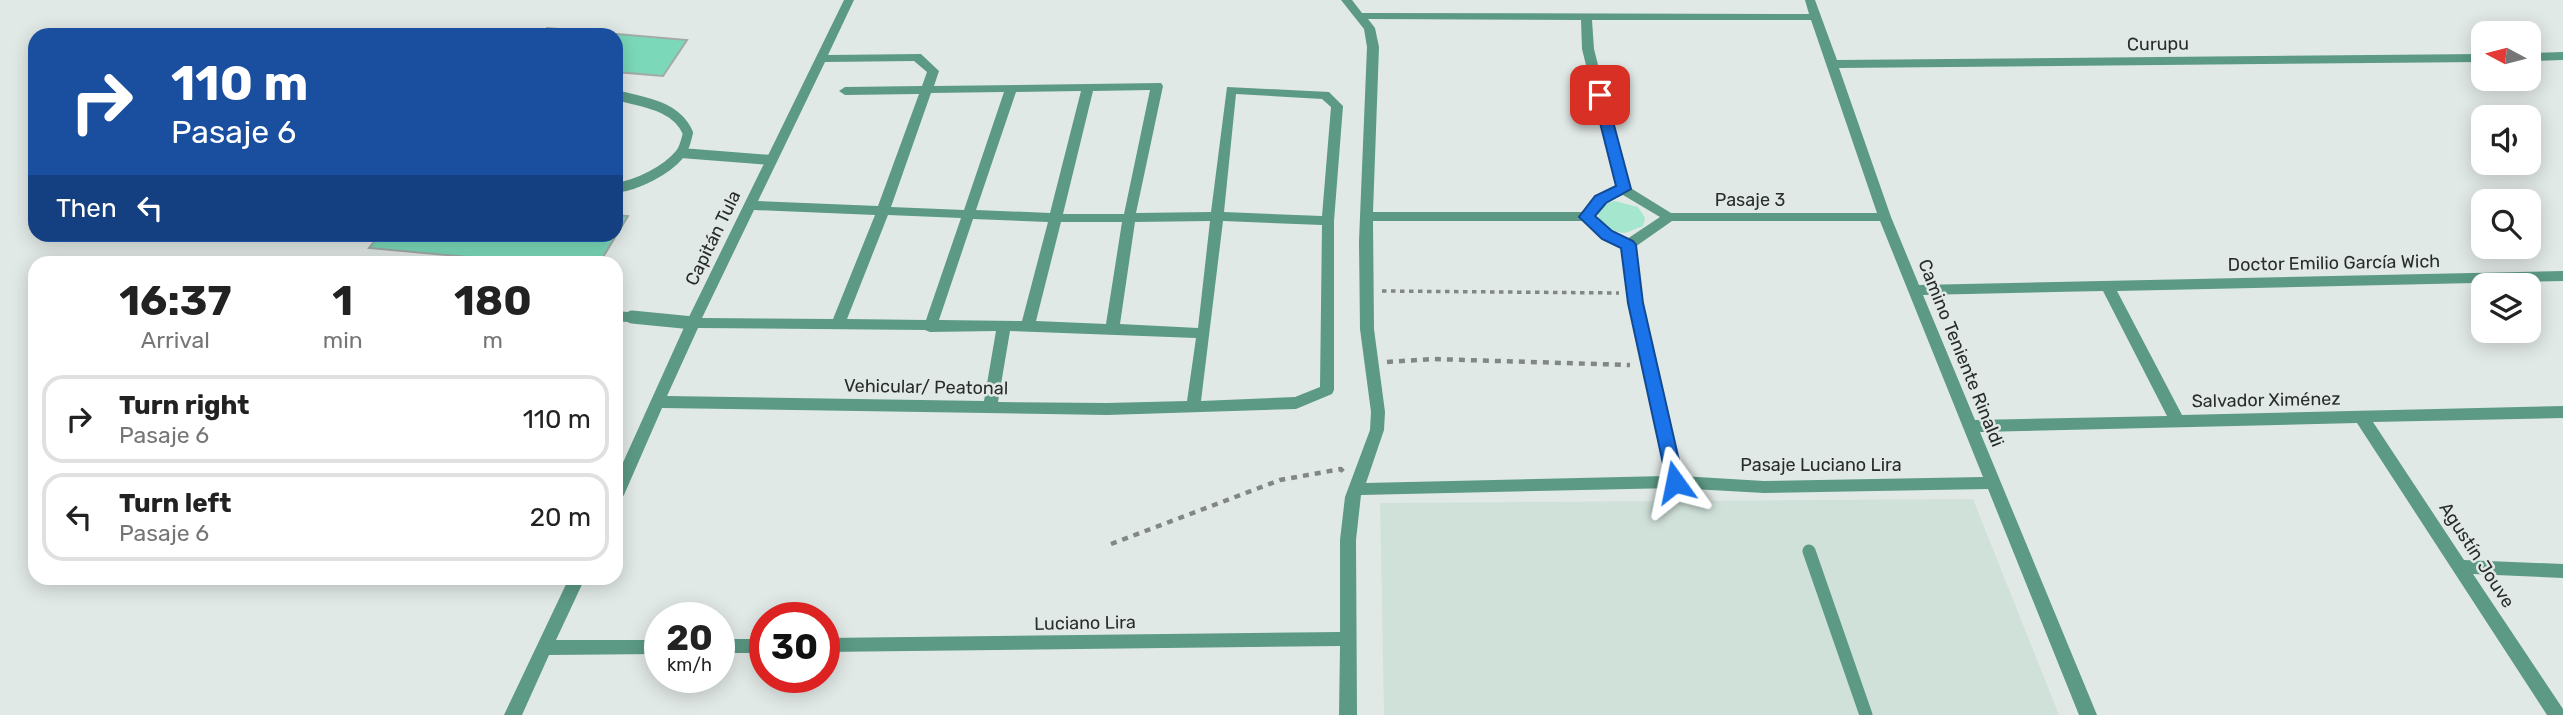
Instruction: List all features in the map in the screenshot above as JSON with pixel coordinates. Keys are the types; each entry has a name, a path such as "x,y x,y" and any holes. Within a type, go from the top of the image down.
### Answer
{"street":[{"name":"Capitán Tula","path":"623,480 693,323 849,0"},
{"path":"1346,0 1368,28 1373,47 1367,216 1367,329 1378,402 1377,429 1355,489 1348,540 1348,715"},
{"name":"Camino Teniente Rinaldi","path":"1810,0 1885,217 2088,715"},
{"path":"1361,16 1816,17"},
{"path":"1586,16 1588,49 1623,189 1669,217 1628,245"},
{"path":"819,59 917,57 933,71 883,211 837,326"},
{"path":"2541,57 2563,57"},
{"name":"Curupu","path":"1832,64 2471,58"},
{"path":"845,91 1157,86 1129,218 1112,330"},
{"path":"1028,326 1088,88"},
{"path":"930,327 1011,90"},
{"name":"Vehicular/ Peatonal","path":"659,402 1193,407 1296,403 1327,390 1328,221 1337,106 1325,95 1294,91 1231,90 1193,407"},
{"path":"1586,217 1601,200 1623,189"},
{"path":"750,205 1055,218 1218,216 1328,221"},
{"path":"1367,216 1586,217 1607,235 1628,245"},
{"name":"Pasaje 3","path":"1669,217 1885,217"},
{"path":"1628,245 1635,292 1675,482"},
{"name":"Doctor Emilio García Wich","path":"1915,290 2563,276"},
{"path":"2107,285 2177,420"},
{"path":"693,323 1028,326 1204,332"},
{"path":"990,407 1004,326"},
{"name":"Salvador Ximénez","path":"1970,426 2563,412"},
{"name":"Agustín Jouve","path":"2362,418 2557,715"},
{"name":"Pasaje Luciano Lira","path":"1355,489 1675,482 1764,487 1993,483"},
{"path":"2462,567 2563,571"},
{"path":"513,715 574,585"},
{"name":"Luciano Lira","path":"840,645 1347,639"},
{"path":"544,648 644,647"}],"lane":[{"path":"623,97 664,108 682,118 688,133 681,153 642,181 623,186"},
{"path":"681,153 771,160"},
{"path":"623,317 693,323"},
{"path":"1809,551 1866,715"}],"path":[{"path":"1367,291 1635,292"},
{"path":"1373,363 1433,359 1650,365"},
{"path":"1111,544 1280,480 1341,469 1355,489"}],"shaded area":[{"path":"1973,499 2059,715 1384,715 1380,503"}],"green space":[{"path":"1615,201 1638,207 1645,218 1643,226 1625,233 1604,224 1598,214 1600,209"}],"building":[{"path":"623,35 687,40 663,76 623,73"},
{"path":"374,242 612,242 604,256 457,256 369,248"}],"route":[{"path":"1600,95 1623,189 1601,200 1586,217 1607,235 1628,245 1635,303 1675,482"}]}
